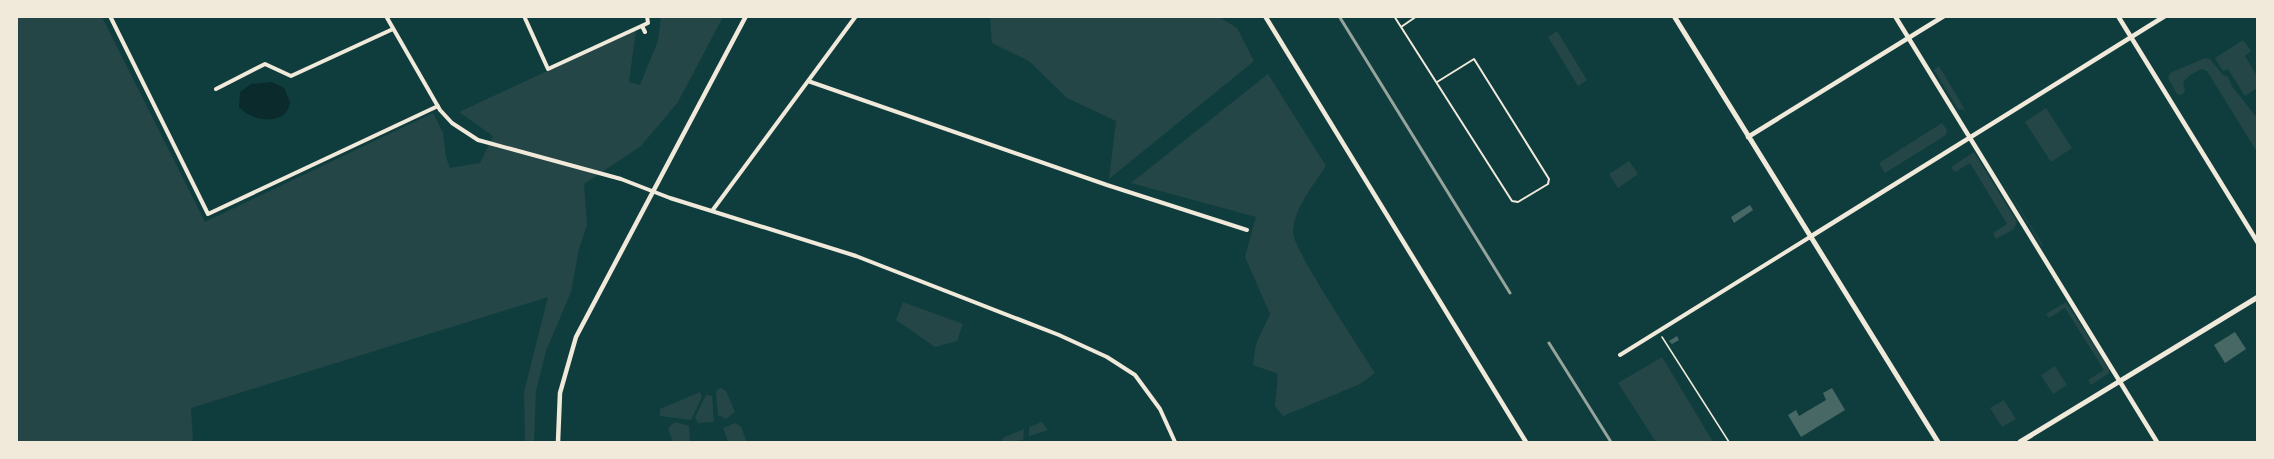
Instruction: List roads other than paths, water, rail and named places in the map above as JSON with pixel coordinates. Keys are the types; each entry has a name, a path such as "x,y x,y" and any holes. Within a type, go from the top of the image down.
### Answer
{"main road":[{"path":"1674,16 1938,442"},
{"path":"2020,442 2258,297"}],"street":[{"path":"110,16 208,214 439,108"},
{"path":"386,16 439,108 452,123 478,140 621,179 712,211 856,256 1059,334 1125,368 1150,392 1175,442"},
{"path":"524,16 548,69 648,23 647,16"},
{"path":"558,442 560,393 576,337 746,16"},
{"path":"712,211 856,16"},
{"path":"1265,16 1526,442"},
{"path":"1895,16 2157,442"},
{"path":"1748,136 1944,16"},
{"path":"2118,16 2258,243"},
{"path":"1620,355 2165,16"},
{"path":"642,26 645,32"},
{"path":"216,89 265,64 291,76 393,29"},
{"path":"808,81 1107,185 1247,230"}],"lane":[{"path":"1394,16 1512,201 1518,202 1548,184 1549,178 1474,59 1437,82"},
{"path":"1401,27 1417,16"}],"railway":[{"path":"1339,16 1510,293"},
{"path":"1549,343 1611,442"}]}
